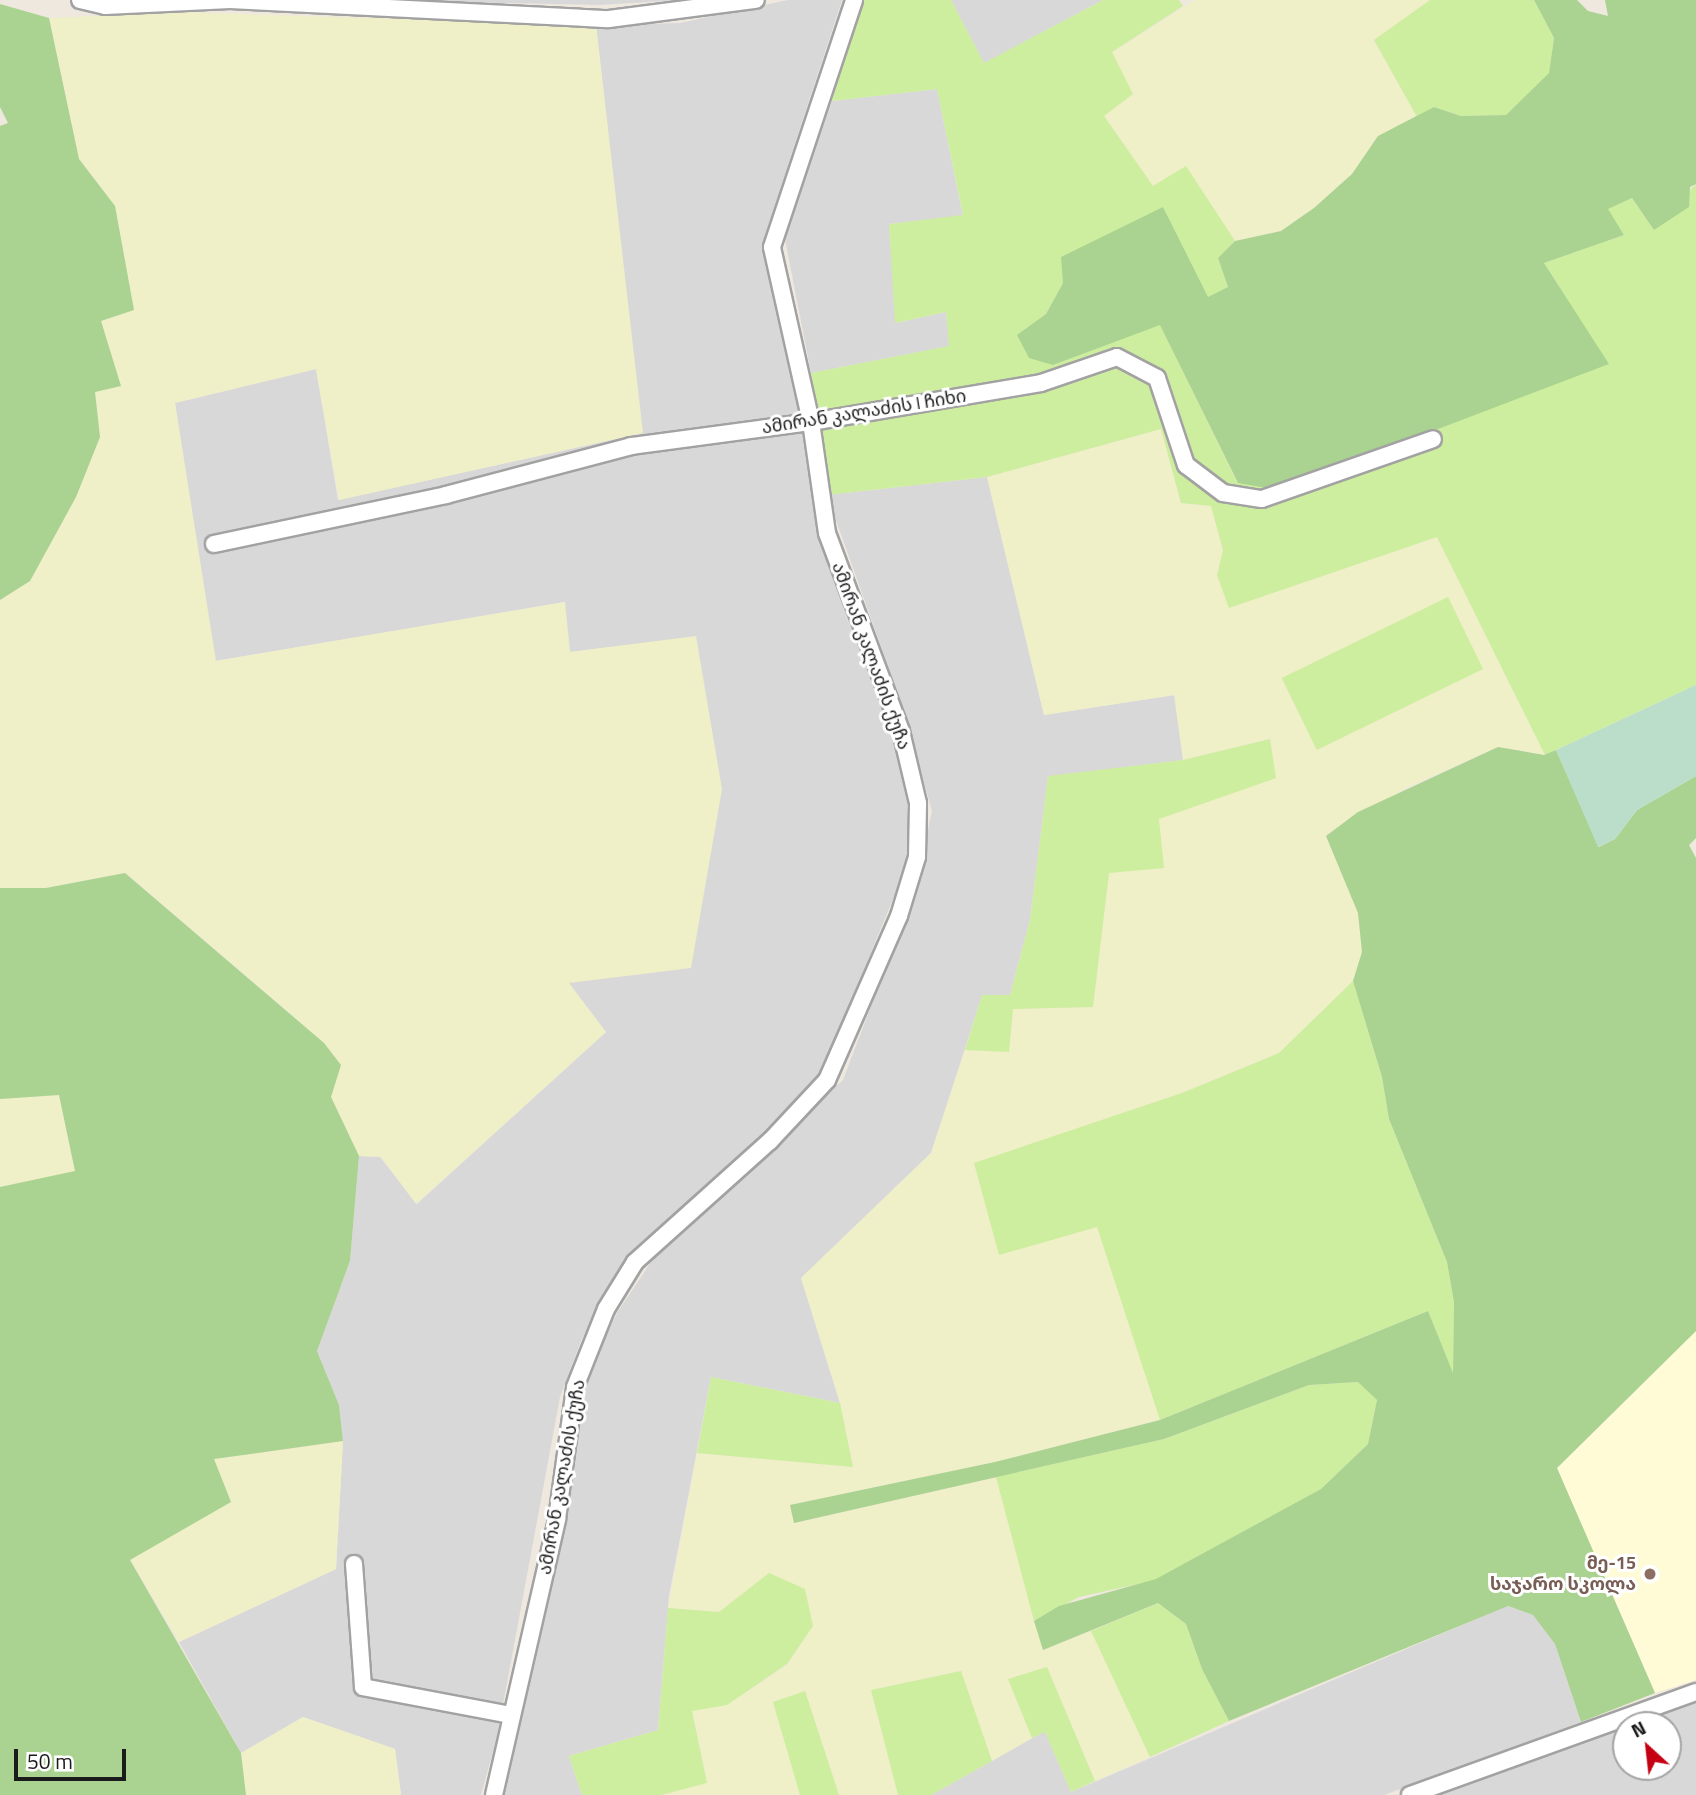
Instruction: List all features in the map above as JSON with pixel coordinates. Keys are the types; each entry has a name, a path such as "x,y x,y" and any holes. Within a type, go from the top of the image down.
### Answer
{"street":[{"path":"80,0 105,6 230,0 609,19 756,0"},
{"name":"ამირან კალაძის ქუჩა","path":"494,1795 557,1519 575,1387 606,1308 635,1262 770,1141 827,1080 899,916 917,857 918,803 901,730 827,533 811,422 772,247 854,0"},
{"name":"ამირან კალაძის I ჩიხი","path":"214,544 446,495 631,446 811,422 1041,383 1117,357 1157,378 1186,465 1223,493 1262,499 1433,439"},
{"path":"354,1564 363,1687 511,1715"},
{"path":"1410,1795 1696,1692"}],"shaded area":[{"path":"363,0 682,0 598,5"},
{"path":"788,0 842,0 767,229 768,267 804,432 819,530 848,622 883,704 913,803 908,862 817,1085 622,1269 582,1338 560,1397 497,1737 481,1795 401,1795 395,1749 303,1717 241,1753 179,1642 336,1569 343,1441 339,1405 317,1351 350,1261 359,1156 380,1157 417,1204 606,1032 568,983 696,637 570,652 564,602 215,661 175,403 316,369 338,500 642,433 596,25 680,23"},
{"path":"951,0 1103,0 984,64"},
{"path":"937,89 963,216 889,224 896,323 946,312 950,346 811,373 785,239 832,101"},
{"path":"987,477 1044,715 1175,695 1183,760 1048,777 1030,920 1010,995 982,996 931,1153 801,1278 840,1403 711,1377 669,1596 658,1730 569,1756 582,1795 503,1795 562,1529 588,1374 617,1313 659,1250 843,1080 916,887 932,811 905,714 827,495"},
{"name":"მე-15 საჯარო სკოლა","path":"1696,1331 1696,1680 1655,1693 1557,1468"},
{"path":"1507,1606 1533,1615 1555,1644 1581,1722 1384,1795 931,1795 1045,1731 1071,1792"},
{"path":"1696,1700 1696,1795 1431,1795 1612,1730 1612,1781 1682,1781 1682,1711 1665,1711"}],"green space":[{"path":"861,0 951,0 984,63 1103,0 1179,0 1183,6 1112,52 1133,94 1104,116 1153,186 1186,166 1235,241 1218,258 1228,287 1207,298 1163,207 1063,283 1046,314 1018,335 1053,365 1160,324 1237,482 1608,364 1544,263 1624,235 1607,209 1632,198 1654,230 1696,184 1696,685 1545,755 1437,537 1229,608 1217,575 1223,550 1211,506 1181,503 1161,429 987,477 827,495 811,373 949,346 946,312 895,323 889,224 963,215 937,89 832,101"},
{"path":"1195,0 1430,0 1374,41 1417,117 1378,136 1352,174 1314,208 1281,231 1235,241 1186,167 1153,186 1104,116 1133,94 1111,53"},
{"path":"1430,0 1534,0 1554,38 1549,74 1506,115 1461,116 1434,107 1417,117 1374,40"},
{"path":"1534,0 1577,0 1588,11 1608,16 1605,0 1696,0 1696,184 1690,187 1689,207 1654,230 1632,198 1608,209 1624,235 1544,263 1609,364 1278,490 1238,483 1160,325 1053,365 1029,358 1017,335 1046,314 1063,283 1061,257 1163,207 1208,297 1228,287 1218,258 1235,241 1281,231 1314,208 1352,174 1378,136 1434,107 1461,116 1506,115 1549,73 1554,38"},
{"path":"0,4 49,18 79,159 115,206 134,310 101,321 121,386 95,392 100,437 76,497 30,581 0,600 0,126 8,123 0,107"},
{"path":"177,12 596,25 643,433 339,500 316,369 175,403 216,661 565,602 570,652 696,636 722,789 691,968 569,983 606,1032 416,1204 381,1157 359,1156 331,1097 341,1065 324,1043 126,873 46,888 0,888 0,600 30,581 76,497 100,437 95,392 120,386 101,321 134,310 115,206 79,159 49,18"},
{"path":"1161,429 1181,503 1211,506 1223,550 1217,575 1229,607 1437,537 1545,755 1498,747 1406,788 1326,835 1358,913 1362,952 1353,981 1279,1053 1182,1093 1097,1226 1160,1420 995,1462 791,1505 795,1523 996,1477 1043,1650 1091,1631 1150,1757 1095,1781 1046,1667 1008,1679 1032,1738 992,1761 960,1671 871,1690 898,1795 839,1795 805,1691 773,1702 800,1795 661,1795 707,1782 692,1710 727,1705 787,1665 813,1626 770,1573 719,1612 668,1608 697,1453 853,1467 840,1403 801,1278 931,1153 965,1050 1008,1051 1012,1009 1093,1007 1109,873 1159,819 1269,739 1183,760 1174,695 1044,715 987,477"},
{"path":"1448,597 1483,669 1317,750 1282,678"},
{"path":"1696,685 1696,776 1637,810 1615,839 1598,847 1556,750"},
{"path":"1270,739 1276,778 1159,819 1164,868 1109,873 1093,1007 1013,1009 1009,1052 965,1050 982,995 1010,995 1030,920 1048,776 1183,760"},
{"path":"1498,747 1544,755 1556,750 1599,847 1615,839 1637,810 1696,776 1696,838 1689,845 1696,858 1696,1331 1557,1468 1655,1693 1581,1722 1555,1644 1533,1615 1508,1606 1229,1721 1202,1669 1186,1624 1158,1603 1043,1650 1034,1621 1059,1606 1156,1579 1321,1489 1368,1444 1377,1400 1358,1382 1309,1385 1164,1439 794,1523 790,1505 995,1462 1160,1420 1428,1311 1453,1373 1454,1302 1447,1262 1389,1119 1382,1077 1353,981 1362,952 1358,913 1326,836 1358,812"},
{"path":"125,873 324,1043 341,1065 331,1097 359,1156 350,1261 317,1351 339,1405 343,1441 214,1459 231,1502 130,1560 241,1753 246,1795 0,1795 0,1187 75,1171 59,1095 0,1099 0,888 46,888"},
{"path":"1353,981 1382,1077 1389,1119 1447,1262 1454,1302 1453,1376 1428,1311 1160,1420 1097,1227 999,1255 974,1163 1182,1093 1279,1053"},
{"path":"59,1095 75,1172 0,1187 0,1099"},
{"path":"711,1377 840,1403 853,1467 697,1453"},
{"path":"1359,1382 1377,1400 1368,1444 1321,1489 1156,1580 1079,1597 1034,1621 996,1477 1164,1439 1309,1385"},
{"path":"343,1441 336,1569 179,1642 130,1559 231,1502 214,1459"},
{"path":"769,1573 805,1589 813,1626 787,1664 727,1705 692,1711 707,1783 661,1795 582,1795 569,1756 658,1730 668,1608 719,1612"},
{"path":"1158,1603 1186,1624 1202,1669 1229,1721 1150,1757 1091,1631"},
{"path":"1047,1667 1095,1781 1071,1792 1045,1732 1032,1738 1008,1679"},
{"path":"961,1671 992,1761 931,1795 898,1795 871,1690"},
{"path":"805,1691 839,1795 800,1795 773,1702"},
{"path":"303,1717 395,1749 401,1795 246,1795 241,1753"}],"place":[{"name":"მე-15 საჯარო სკოლა","path":"1650,1574"}]}
